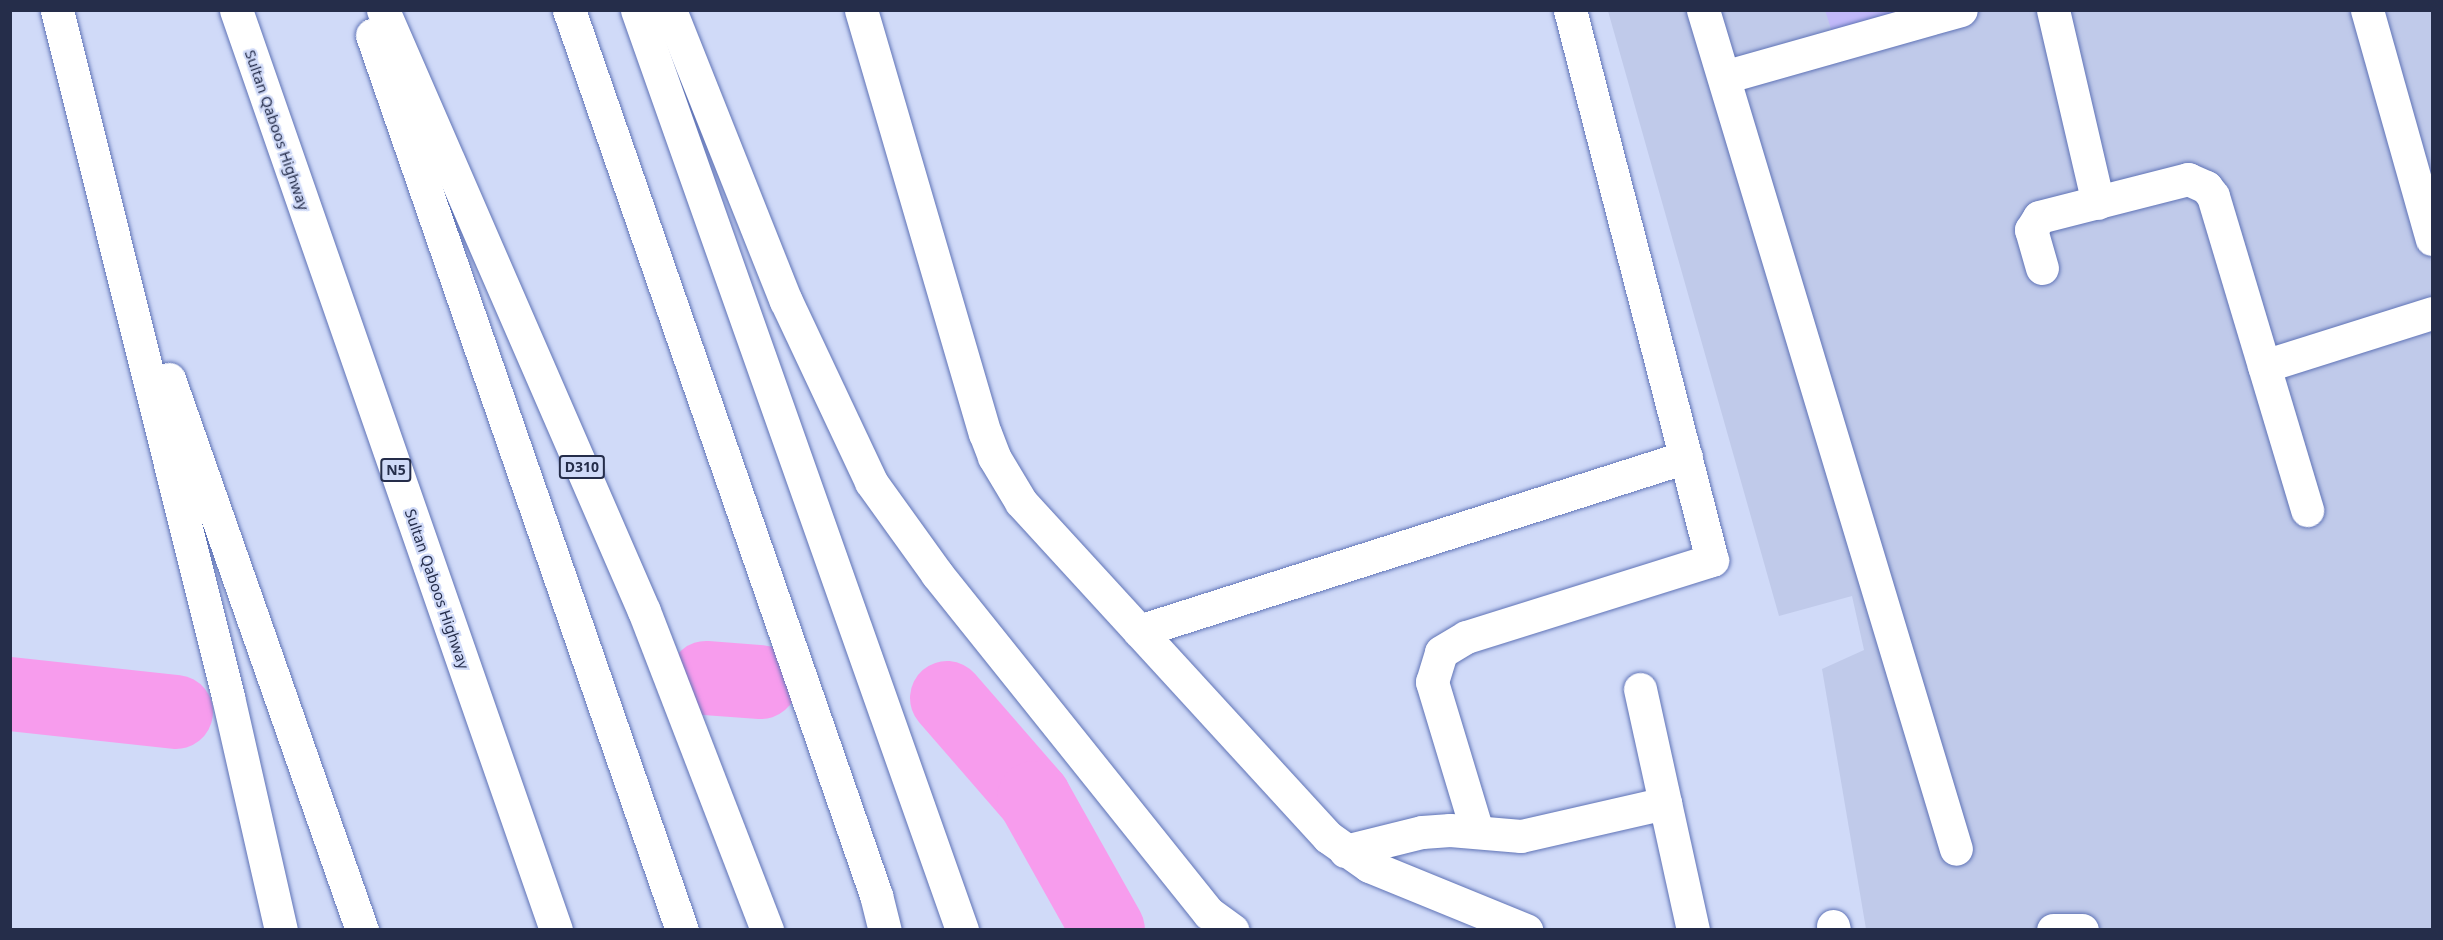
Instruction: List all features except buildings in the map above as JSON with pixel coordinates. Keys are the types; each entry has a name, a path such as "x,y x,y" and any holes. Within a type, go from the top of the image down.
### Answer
{"main road":[{"path":"57,10 105,194 281,930"},
{"name":"Sultan Qaboos Highway","path":"236,10 556,930"},
{"path":"363,10 682,930"},
{"name":"D310","path":"383,10 644,610 767,930"},
{"path":"570,10 876,896 885,930"},
{"path":"638,10 962,930"},
{"path":"670,10 786,301 872,482 937,574 1209,913 1232,930"},
{"path":"861,10 994,457 1021,502 1311,822 1345,851 1369,866 1526,930"},
{"path":"1477,831 1432,682 1441,652 1466,637 1712,560 1570,10"},
{"path":"1703,10 1956,849"},
{"path":"1724,77 1961,10"},
{"path":"2053,10 2097,203"},
{"path":"2367,10 2433,239"},
{"path":"2042,268 2031,230 2035,220 2188,179 2206,187 2213,196 2307,510"},
{"path":"105,194 362,930"},
{"path":"2264,366 2433,313"},
{"path":"1139,631 1686,457"},
{"path":"1640,689 1693,930"},
{"path":"1345,851 1422,832 1477,831 1521,836 1665,803"},
{"path":"2053,930 2082,930"}],"shaded area":[{"path":"1608,11 2432,11 2432,929 1866,929 1822,669 1864,650 1852,596 1779,616"}],"waterway":[{"path":"706,678 761,682"},
{"path":"10,694 176,712"},
{"path":"947,698 1034,798 1108,930"}]}
